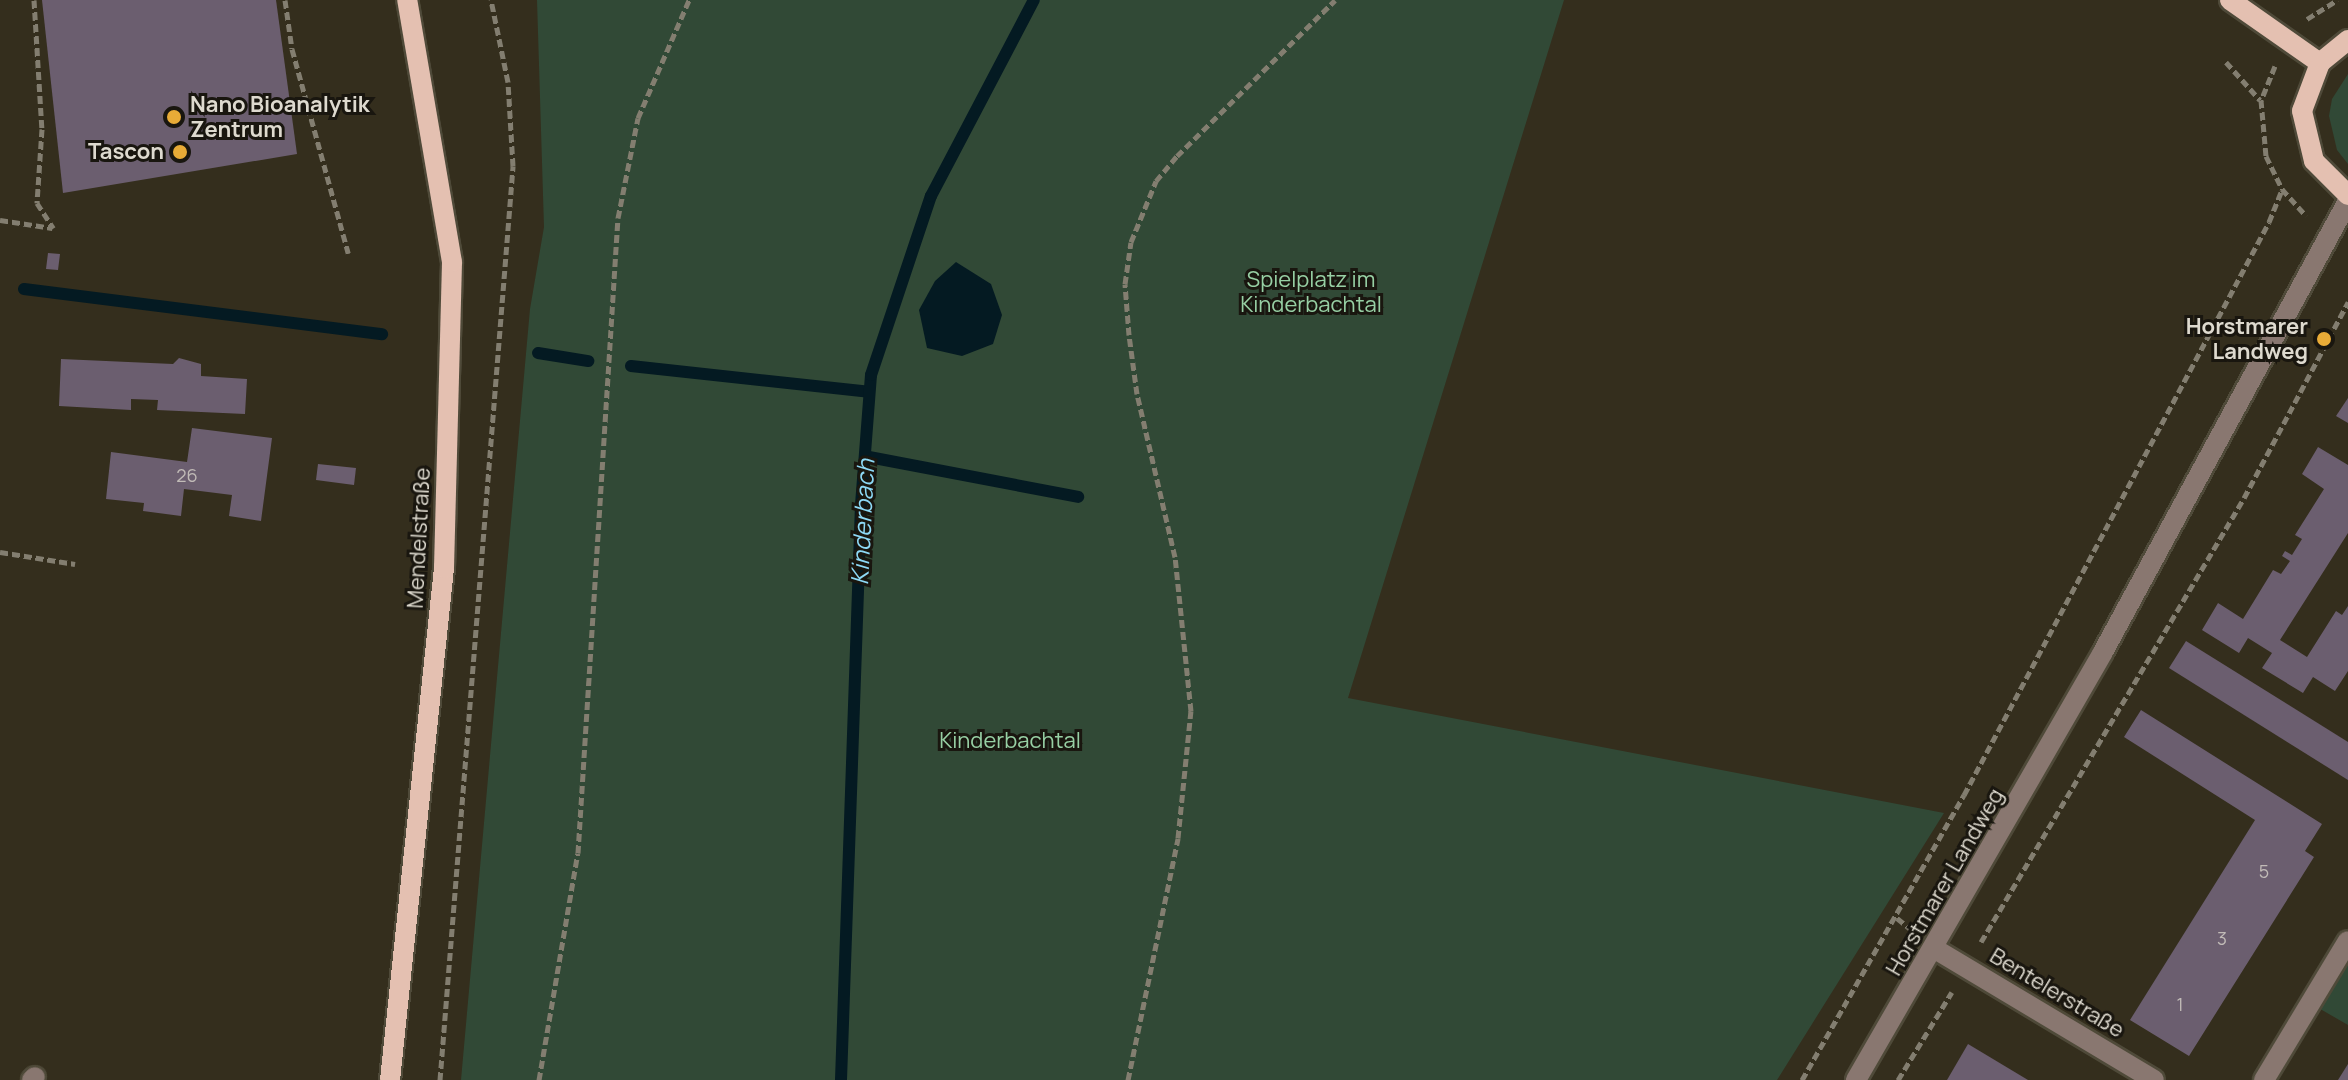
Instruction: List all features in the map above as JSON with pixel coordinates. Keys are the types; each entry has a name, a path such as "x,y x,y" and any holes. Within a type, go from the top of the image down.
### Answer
{"main road":[{"name":"Mendelstraße","path":"390,1080 444,568 452,262 407,0"},
{"path":"2230,0 2320,63"},
{"path":"2348,40 2320,63 2302,111 2304,137 2322,171 2348,198"}],"street":[{"name":"Horstmarer Landweg","path":"1856,1080 1935,949 2257,375 2348,198"},
{"path":"2264,1080 2348,941"},
{"name":"Bentelerstraße","path":"1935,949 2154,1080"}],"path":[{"path":"0,220 53,228 37,203 42,129 34,0"},
{"path":"285,0 292,49 348,253"},
{"path":"440,1080 512,180 508,82 491,0"},
{"path":"539,1080 578,853 618,218 638,118 689,0"},
{"path":"1128,1080 1178,838 1191,711 1175,557 1137,394 1129,335 1125,284 1131,242 1156,181 1177,156 1335,0"},
{"path":"2226,62 2261,100"},
{"path":"1802,1080 1934,850 2269,222 2282,189 2266,156 2261,100 2265,83"},
{"path":"1898,1080 2244,498 2348,302"},
{"path":"0,552 75,564"}],"green space":[{"name":"Kinderbachtal","path":"537,0 1564,0 1348,698 1944,813 1777,1080 461,1080 530,309 544,227"},
{"path":"2348,74 2348,164 2337,150 2329,116 2332,99"},
{"path":"2348,954 2348,1025 2315,1006"}],"water":[{"path":"956,262 991,284 1002,315 993,344 962,356 927,348 919,310 935,281"}],"building":[{"name":"Nano Bioanalytik Zentrum","path":"42,0 276,0 297,154 63,193"},
{"path":"48,253 60,254 58,270 46,269"},
{"path":"179,358 201,364 201,376 247,379 245,414 157,410 158,400 131,399 131,410 59,406 61,359 173,364"},
{"path":"2348,398 2348,423 2336,416"},
{"path":"192,428 272,438 261,521 229,516 232,495 184,489 181,516 143,511 144,503 106,499 111,452 187,462"},
{"path":"2318,447 2348,465 2348,533 2280,640 2307,657 2336,611 2342,615 2348,606 2348,671 2335,691 2313,677 2303,693 2262,668 2272,653 2248,638 2239,653 2202,630 2218,603 2243,619 2273,570 2281,574 2290,561 2282,556 2285,551 2292,555 2302,539 2295,535 2324,489 2302,474"},
{"path":"318,464 356,468 354,485 316,480"},
{"path":"2186,641 2348,742 2348,780 2169,668"},
{"path":"2141,710 2322,824 2305,851 2314,857 2189,1056 2130,1020 2255,820 2124,737"},
{"path":"1968,1044 2028,1080 1947,1080"},
{"path":"2348,1064 2348,1080 2338,1080"}],"waterway":[{"name":"Kinderbach","path":"841,1080 861,505 871,375 931,196 1034,0"},
{"path":"24,289 382,334"},
{"path":"538,353 588,361"},
{"path":"631,366 869,392"},
{"path":"869,457 1078,497"}],"place":[{"name":"Nano Bioanalytik Zentrum","path":"174,117"},
{"name":"Tascon","path":"180,152"},
{"name":"Horstmarer Landweg","path":"2324,339"}],"park label":[{"name":"Spielplatz im Kinderbachtal","path":"1311,292"}]}
